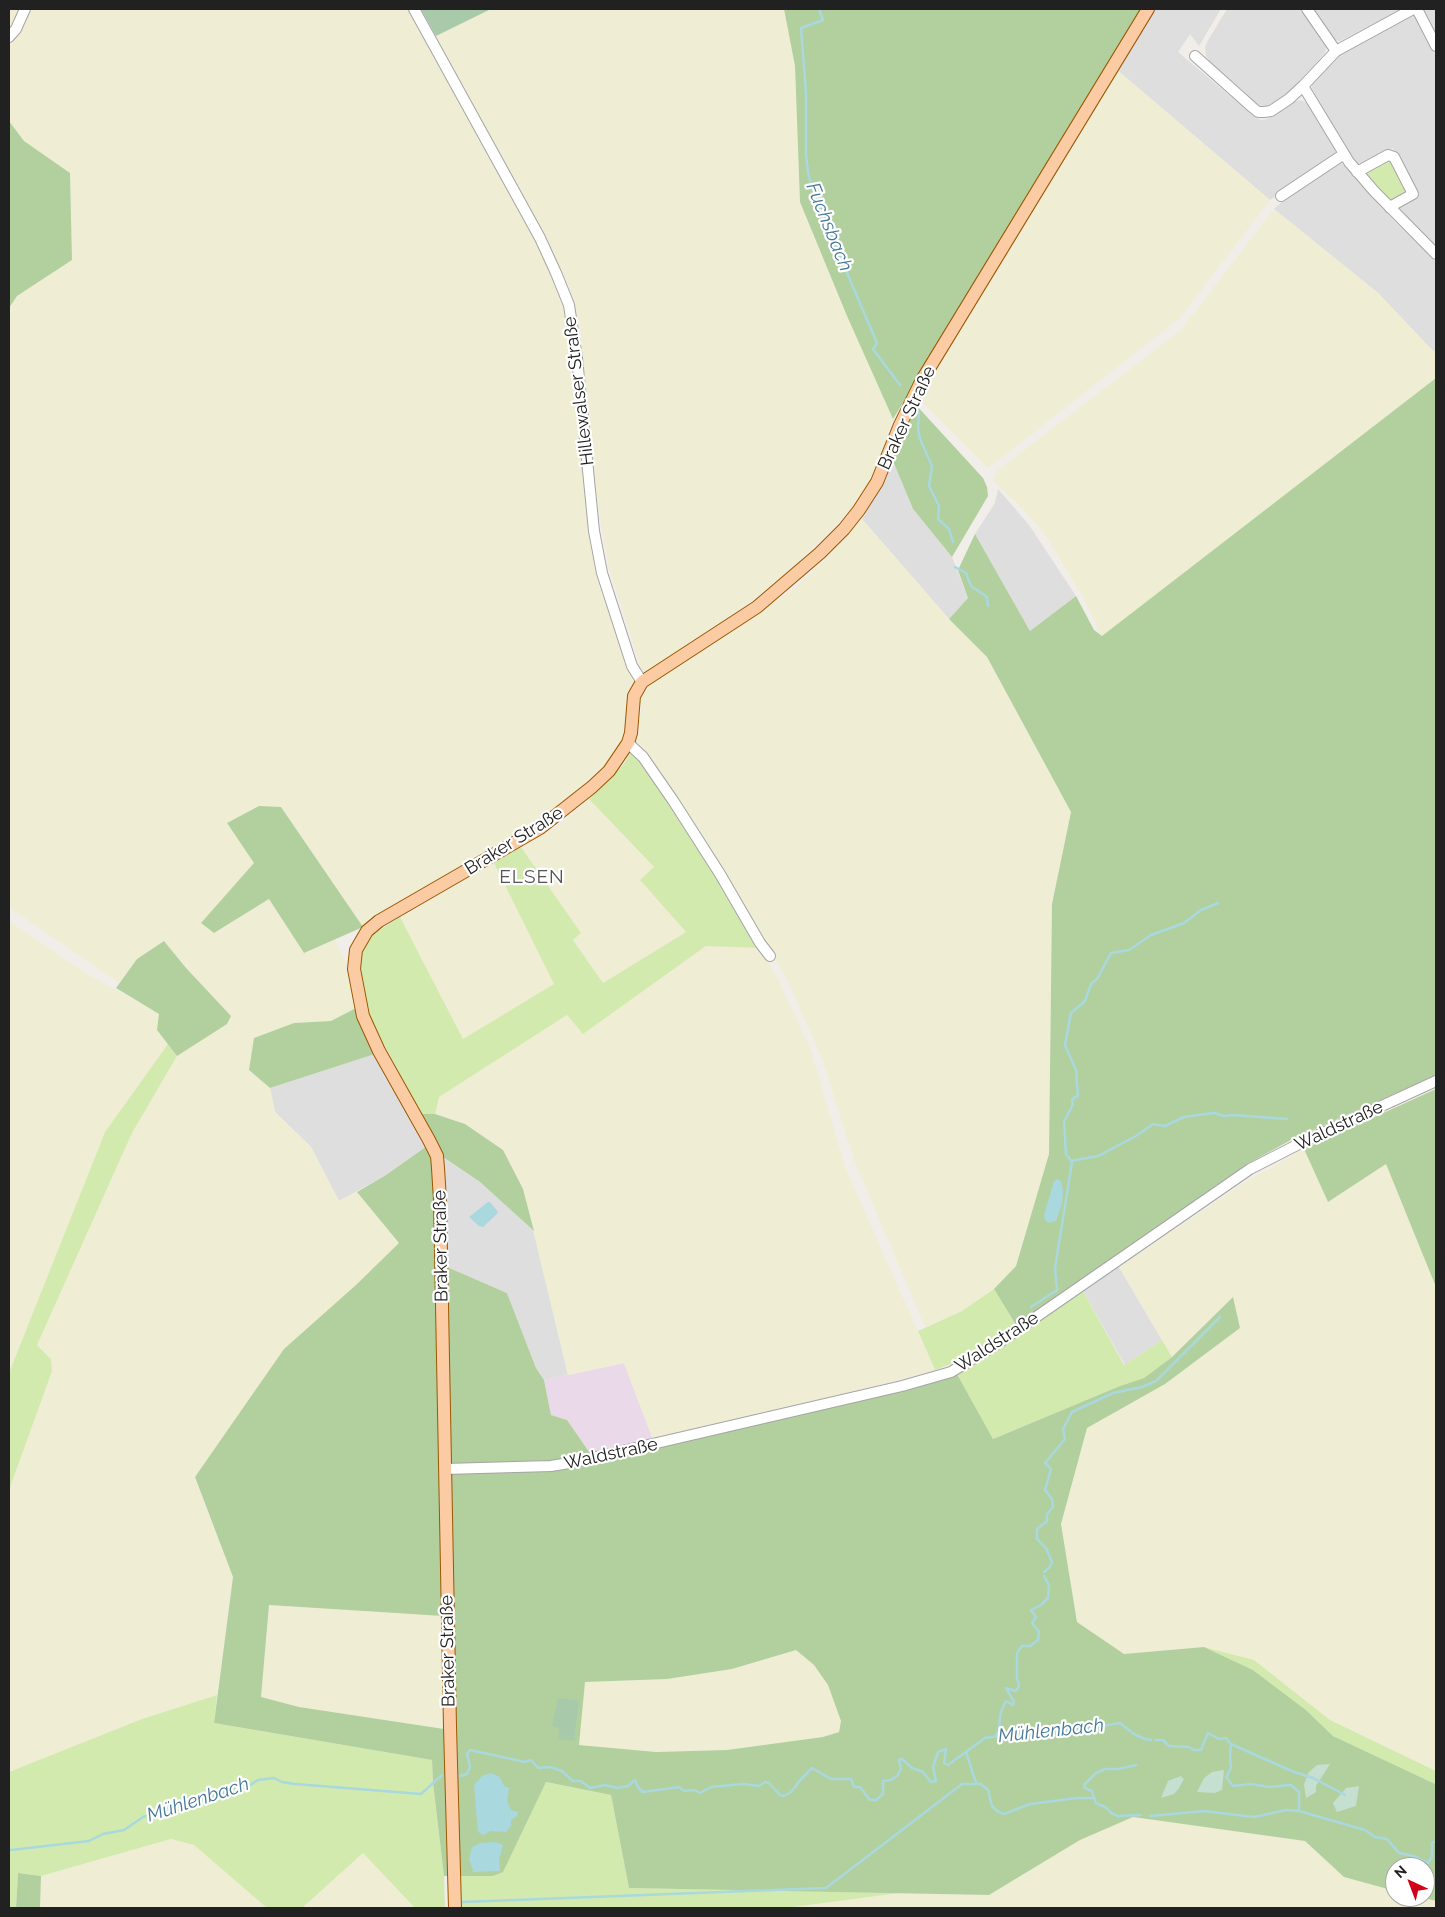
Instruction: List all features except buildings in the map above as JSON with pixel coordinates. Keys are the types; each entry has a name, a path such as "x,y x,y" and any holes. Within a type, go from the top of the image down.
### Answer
{"main road":[{"name":"Braker Straße","path":"455,1908 440,1200 437,1156 380,1051 364,1016 354,970 356,950 367,931 379,921 488,860 556,817 592,787 609,771 628,743 631,733 634,696 642,682 756,607 820,553 859,510 877,482 900,425 922,380 1148,9"}],"street":[{"path":"9,37 16,29 25,9"},
{"name":"Hillewalser Straße","path":"414,9 540,238 568,305 577,358 594,532 602,573 632,666 642,682"},
{"path":"1307,9 1336,51"},
{"path":"1195,56 1258,112 1271,111 1303,86 1336,51 1413,9"},
{"path":"1417,9 1436,46"},
{"path":"1303,86 1357,172 1436,254"},
{"path":"1282,196 1344,154"},
{"path":"1357,172 1388,155 1394,157 1413,194 1390,208"},
{"path":"628,743 644,757 720,874 760,943 770,956"},
{"name":"Waldstraße","path":"445,1469 551,1466 574,1462 902,1386 951,1372 997,1344 1250,1169 1299,1144 1436,1081"}],"shaded area":[{"path":"1155,9 1221,9 1199,46 1190,34 1178,52 1256,118 1261,120 1275,115 1292,102 1300,100 1305,102 1309,105 1335,150 1332,158 1270,200 1117,70"},
{"path":"1227,9 1301,9 1326,47 1325,53 1290,92 1266,106 1259,105 1250,100 1246,93 1209,61 1206,55 1205,48 1207,42"},
{"path":"1312,9 1403,9 1340,41 1333,40"},
{"path":"1423,9 1436,9 1436,35"},
{"path":"1413,15 1418,20 1436,56 1436,247 1398,210 1399,205 1418,195 1393,148 1362,164 1356,163 1347,152 1312,88 1312,83 1343,52"},
{"path":"1337,163 1344,165 1395,222 1436,262 1436,350 1434,352 1378,293 1274,209 1287,197"},
{"path":"893,461 913,509 952,557 968,598 949,619 862,519 884,482"},
{"path":"998,489 1029,525 1076,596 1030,631 975,534 995,503"},
{"path":"375,1054 427,1146 386,1175 339,1201 311,1147 275,1112 270,1088"},
{"path":"439,1155 480,1182 534,1231 568,1375 544,1380 536,1368 507,1293 447,1267"},
{"path":"1119,1267 1162,1340 1125,1365 1083,1291"},
{"path":"624,1363 654,1442 591,1455 567,1420 551,1415 544,1380"}],"green space":[{"path":"9,9 22,9 9,33"},
{"path":"29,9 408,9 549,267 564,309 597,580 634,681 628,700 625,740 613,759 590,785 546,820 363,927 281,807 255,863 201,923 215,933 269,899 304,953 335,940 348,967 358,1007 331,1021 294,1023 249,1070 270,1088 275,1112 311,1147 339,1201 357,1192 400,1243 356,1285 195,1477 233,1577 217,1695 142,1719 9,1772 9,1490 51,1359 37,1345 132,1133 177,1056 227,1024 164,941 137,959 119,983 9,907 9,308 17,296 72,260 70,173 24,141 9,121 9,41"},
{"path":"421,9 491,9 436,36"},
{"path":"491,9 784,9 795,66 800,202 847,316 893,419 873,479 846,515 788,572 739,610 643,675 609,568 593,475 581,331 571,292 550,248 436,36"},
{"path":"784,9 1143,9 893,419 847,316 800,202 795,66"},
{"path":"1117,70 1270,200 1180,318 988,468 920,400"},
{"path":"9,121 24,141 70,173 72,260 17,296 9,308"},
{"path":"1387,160 1392,161 1406,190 1405,194 1391,202 1366,174 1367,170"},
{"path":"1274,209 1378,293 1434,352 1436,350 1436,378 1102,637 1084,599 1044,533 1019,505 993,481 997,471 1181,330"},
{"path":"1436,378 1436,1075 1291,1140 1247,1164 1016,1325 994,1289 1016,1266 1049,1154 1052,904 1071,812 987,657 949,619 968,598 958,570 975,534 1030,631 1076,596 1094,630 1102,636"},
{"path":"916,405 983,478 987,487 988,496 952,557 913,509 893,461"},
{"path":"862,519 949,619 987,657 1071,812 1052,904 1049,1154 1016,1266 994,1289 962,1311 925,1327 854,1160 823,1061 786,977 649,758 634,741 639,731 642,696 650,684 794,589 828,557"},
{"path":"632,751 644,762 761,948 706,946 583,1034 567,1015 439,1097 435,1114 421,1114 372,1022 363,997 359,968 363,946 373,934 400,917 463,1039 554,984 494,863 521,847 581,933 573,940 603,983 686,932 640,880 654,867 589,799 623,765"},
{"path":"589,799 654,868 640,880 686,932 603,983 573,940 581,933 521,847 556,827"},
{"path":"259,806 281,807 363,927 304,953 269,899 214,933 201,923 254,863 227,823"},
{"path":"494,863 555,984 463,1039 400,917"},
{"path":"9,921 87,974 159,1014 159,1033 168,1044 105,1132 9,1373"},
{"path":"164,941 186,968 231,1016 227,1024 177,1056 157,1030 159,1014 116,988 137,959"},
{"path":"706,946 761,948 778,979 811,1050 845,1167 935,1370 654,1442 624,1363 568,1375 523,1189 503,1150 465,1124 435,1114 439,1097 567,1015 583,1034"},
{"path":"358,1007 375,1054 270,1088 249,1070 254,1038 294,1023 331,1021"},
{"path":"168,1044 177,1056 132,1133 37,1345 51,1359 52,1371 9,1490 9,1373 105,1132"},
{"path":"1436,1089 1436,1287 1386,1164 1328,1202 1304,1149"},
{"path":"421,1114 435,1114 465,1124 503,1150 523,1189 534,1231 480,1182 440,1155 447,1267 507,1293 536,1368 544,1380 551,1415 567,1420 594,1459 957,1374 993,1439 1120,1386 1144,1378 1172,1357 1233,1297 1240,1328 1165,1384 1087,1428 1061,1524 1077,1622 1124,1654 1204,1647 1253,1670 1306,1710 1333,1736 1435,1784 1436,1901 1435,1857 1385,1857 1385,1888 1344,1877 1305,1841 1133,1817 1080,1840 989,1895 629,1888 611,1795 546,1782 503,1872 493,1876 444,1876 432,1760 214,1723 233,1577 195,1477 284,1349 356,1285 399,1243 357,1192 386,1175 427,1146","holes":["269,1605 443,1616 444,1729 299,1707 261,1697","796,1650 814,1665 828,1685 841,1721 839,1732 823,1737 727,1750 656,1752 579,1745 585,1682 667,1679 732,1669"]},
{"path":"1304,1149 1328,1202 1386,1164 1436,1287 1436,1771 1330,1720 1254,1660 1204,1647 1124,1654 1077,1622 1061,1524 1087,1428 1165,1384 1240,1328 1232,1297 1172,1357 1119,1267 1244,1183"},
{"path":"994,1289 1016,1325 956,1362 935,1370 918,1331 962,1311"},
{"path":"1083,1291 1124,1365 1162,1340 1172,1357 1144,1378 1120,1386 993,1439 957,1374"},
{"path":"269,1605 443,1616 444,1729 299,1707 261,1697"},
{"path":"1204,1647 1254,1660 1330,1720 1436,1771 1436,1785 1333,1736 1306,1710 1253,1670"},
{"path":"796,1650 814,1665 828,1685 841,1721 838,1732 823,1737 727,1750 656,1752 579,1745 584,1682 667,1679 732,1669"},
{"path":"217,1695 214,1723 432,1760 444,1876 445,1908 415,1908 363,1853 302,1908 267,1908 194,1845 171,1839 41,1876 18,1873 16,1908 9,1908 9,1772 142,1719"},
{"path":"558,1698 579,1701 574,1741 558,1739 559,1728 552,1726"},
{"path":"1330,1764 1316,1786 1316,1792 1306,1798 1304,1784 1309,1772 1317,1765"},
{"path":"1224,1770 1222,1790 1215,1793 1197,1792 1204,1778 1212,1772"},
{"path":"1181,1776 1184,1779 1174,1794 1161,1798 1168,1781"},
{"path":"546,1782 611,1795 629,1888 899,1893 786,1908 461,1908 460,1876 493,1876"},
{"path":"1359,1786 1356,1806 1337,1812 1333,1803 1346,1788"},
{"path":"1133,1817 1305,1841 1344,1877 1385,1888 1385,1907 1435,1907 1435,1901 1436,1908 786,1908 899,1893 989,1895 1080,1840"},
{"path":"171,1839 194,1845 267,1908 40,1908 41,1876"},
{"path":"363,1853 415,1908 302,1908"},
{"path":"18,1873 41,1876 40,1908 16,1908"}],"water":[{"path":"1058,1179 1061,1181 1063,1190 1062,1204 1056,1221 1049,1223 1045,1220 1044,1215 1054,1181"},
{"path":"488,1202 498,1212 483,1227 479,1226 469,1217"},
{"path":"491,1773 500,1777 504,1786 509,1788 507,1800 511,1810 518,1812 517,1816 511,1820 511,1826 506,1832 490,1831 484,1835 478,1832 474,1785 482,1776"},
{"path":"496,1842 503,1845 499,1860 500,1871 472,1872 469,1860 472,1847 480,1843"}],"waterway":[{"name":"Fuchsbach","path":"819,9 823,20 801,28 806,94 806,154 808,173 817,203 877,343 873,349 900,385"},
{"name":"Fuchsbach","path":"919,413 918,428 920,439 932,466 929,486 939,506 938,519 949,529 953,542"},
{"name":"Fuchsbach","path":"955,567 966,573 971,586 987,597 988,606"},
{"path":"1031,1307 1057,1290 1055,1268 1072,1162 1066,1154 1064,1122 1073,1104 1072,1100 1078,1096 1076,1070 1065,1045 1071,1013 1085,1001 1091,984 1097,979 1111,953 1129,950 1151,935 1184,923 1201,910 1218,903"},
{"path":"1071,1161 1098,1156 1136,1136 1153,1124 1165,1126 1184,1117 1214,1113 1224,1116 1287,1119"},
{"path":"1044,1572 1050,1567 1052,1562 1046,1548 1037,1539 1037,1529 1047,1521 1047,1514 1053,1507 1052,1499 1045,1490 1051,1469 1045,1463 1065,1439 1063,1429 1072,1412 1113,1393 1142,1387 1156,1381 1220,1317"},
{"path":"995,1736 999,1731 1000,1716 1006,1701 1013,1705 1014,1702 1006,1688 1016,1691 1019,1686 1017,1678 1017,1653 1022,1646 1030,1646 1038,1640 1039,1632 1032,1623 1036,1617 1031,1610 1041,1605 1048,1598 1049,1585 1044,1576"},
{"name":"Mühlenbach","path":"460,1776 467,1774 470,1767 467,1754 470,1750 525,1762 531,1760 538,1768 550,1767 562,1771 573,1781 581,1781 590,1788 605,1785 618,1788 628,1786 635,1780 643,1792 679,1787 684,1791 695,1790 700,1793 711,1787 743,1784 759,1786 765,1782 769,1783 780,1795 784,1796 791,1792 812,1768 831,1779 851,1779 854,1787 860,1787 870,1800 876,1800 883,1794 883,1781 891,1780 898,1775 901,1769 899,1760 902,1759 912,1768 923,1772 931,1782 936,1781 933,1767 938,1752 946,1749 944,1763 948,1765 985,1738 1020,1733 1078,1730 1120,1723 1134,1734 1151,1740"},
{"name":"Mühlenbach","path":"1155,1740 1163,1740 1169,1746 1201,1750 1208,1733 1219,1739 1226,1738 1231,1744 1231,1768 1226,1777 1233,1786 1251,1784 1269,1787 1291,1785 1299,1792 1299,1811 1365,1830 1375,1837 1387,1839 1399,1853 1413,1856 1428,1863 1432,1857 1432,1843 1436,1841"},
{"path":"1231,1744 1294,1772 1313,1778 1345,1795"},
{"path":"966,1752 976,1783"},
{"path":"1094,1798 1092,1791 1085,1788 1084,1785 1096,1773 1105,1769 1118,1769 1136,1765"},
{"name":"Mühlenbach","path":"11,1850 89,1841 103,1834 124,1830 143,1817 222,1794 229,1787 234,1788 240,1783 250,1785 258,1780 274,1778 282,1782 295,1784 421,1794 442,1775"},
{"path":"463,1902 826,1888 962,1784 981,1784 988,1790 992,1806 1004,1814 1030,1804 1077,1798 1094,1798 1096,1803 1118,1816 1141,1815"},
{"path":"1150,1816 1204,1811 1254,1817 1286,1810 1299,1811"}],"district":[{"name":"ELSEN","path":"532,877"}]}
